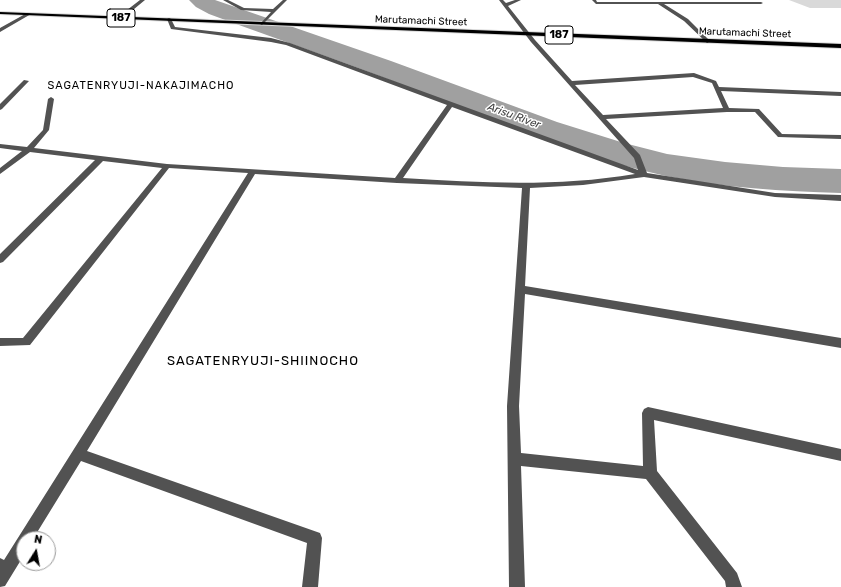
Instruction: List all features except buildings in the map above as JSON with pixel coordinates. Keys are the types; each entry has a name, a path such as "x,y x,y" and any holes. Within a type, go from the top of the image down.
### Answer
{"main road":[{"name":"Marutamachi Street","path":"0,13 242,23 264,22 276,24 841,46"}],"street":[{"path":"120,18 143,0"},
{"path":"225,0 243,9 275,11"},
{"path":"264,22 285,0"},
{"path":"501,0 528,34 637,157 644,175"},
{"path":"505,5 519,0"},
{"path":"594,0 596,2 761,3 753,0"},
{"path":"659,3 686,20 708,41"},
{"path":"0,30 29,14"},
{"path":"169,19 173,28 271,40 288,44 644,175 775,196 841,198"},
{"path":"571,83 694,75 714,82 727,110"},
{"path":"0,108 26,81"},
{"path":"718,89 841,94"},
{"path":"0,172 29,149 46,130 48,112 52,99"},
{"path":"396,180 451,104"},
{"path":"601,117 727,110 757,110 780,136 841,137"},
{"path":"0,146 167,166 526,187 621,180 644,175"},
{"path":"0,260 101,158"},
{"path":"0,342 26,342 167,166"},
{"path":"31,531 253,172"},
{"path":"517,587 513,406 526,187"},
{"path":"520,289 841,342"},
{"path":"733,582 650,473 648,413 841,455"},
{"path":"78,454 315,538 310,587"},
{"path":"514,459 650,473"},
{"path":"2,572 16,553"}],"shaded area":[{"path":"789,0 841,0 841,8 810,8"}],"waterway":[{"name":"Arisu River","path":"200,0 217,10 348,55 545,129 639,159 725,174 783,179 841,181"}],"district":[{"name":"SAGATENRYUJI-NAKAJIMACHO","path":"141,86"},
{"name":"SAGATENRYUJI-SHIINOCHO","path":"263,361"}]}
